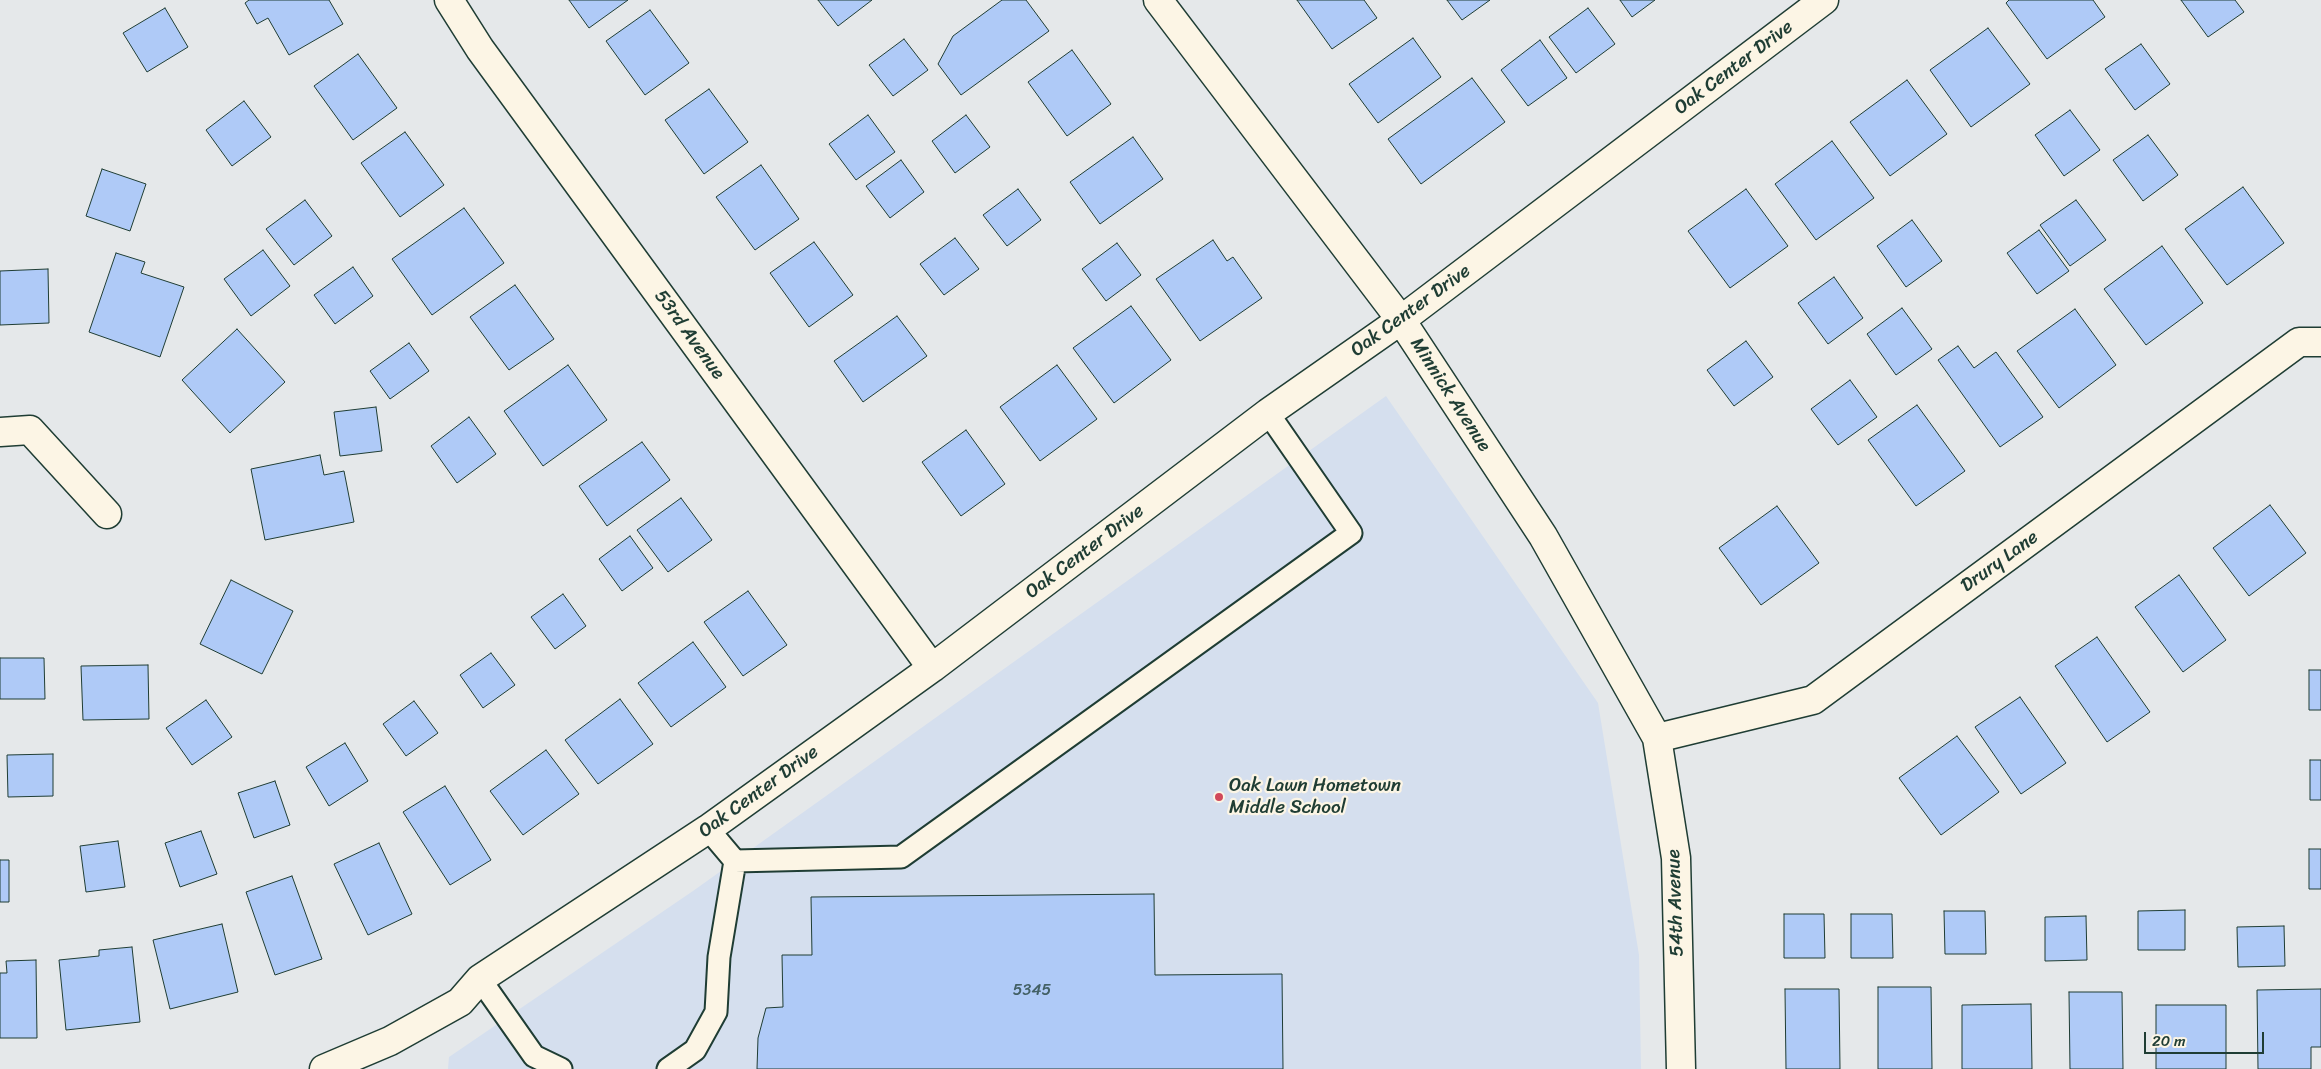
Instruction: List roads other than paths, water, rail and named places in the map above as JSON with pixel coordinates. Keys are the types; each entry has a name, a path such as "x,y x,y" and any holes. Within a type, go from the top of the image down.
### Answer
{"street":[{"name":"53rd Avenue","path":"449,0 480,49 932,668"},
{"name":"Minnick Avenue","path":"1158,0 1401,320 1543,536 1657,738"},
{"name":"Oak Center Drive","path":"324,1069 390,1040 460,1002 480,980 708,829 932,668 1268,413 1401,320 1824,0"},
{"name":"Drury Lane","path":"1657,738 1813,700 2299,342 2321,342"},
{"path":"0,432 30,430 107,514"},
{"name":"54th Avenue","path":"1657,738 1676,858 1681,1069"}],"lane":[{"path":"735,861 901,857 1351,533 1268,413"},
{"path":"668,1069 695,1050 716,1012 719,957 735,861 708,829"},
{"path":"480,980 534,1056 561,1069"}],"place":[{"name":"Oak Lawn Hometown Middle School","path":"1219,797"}]}
